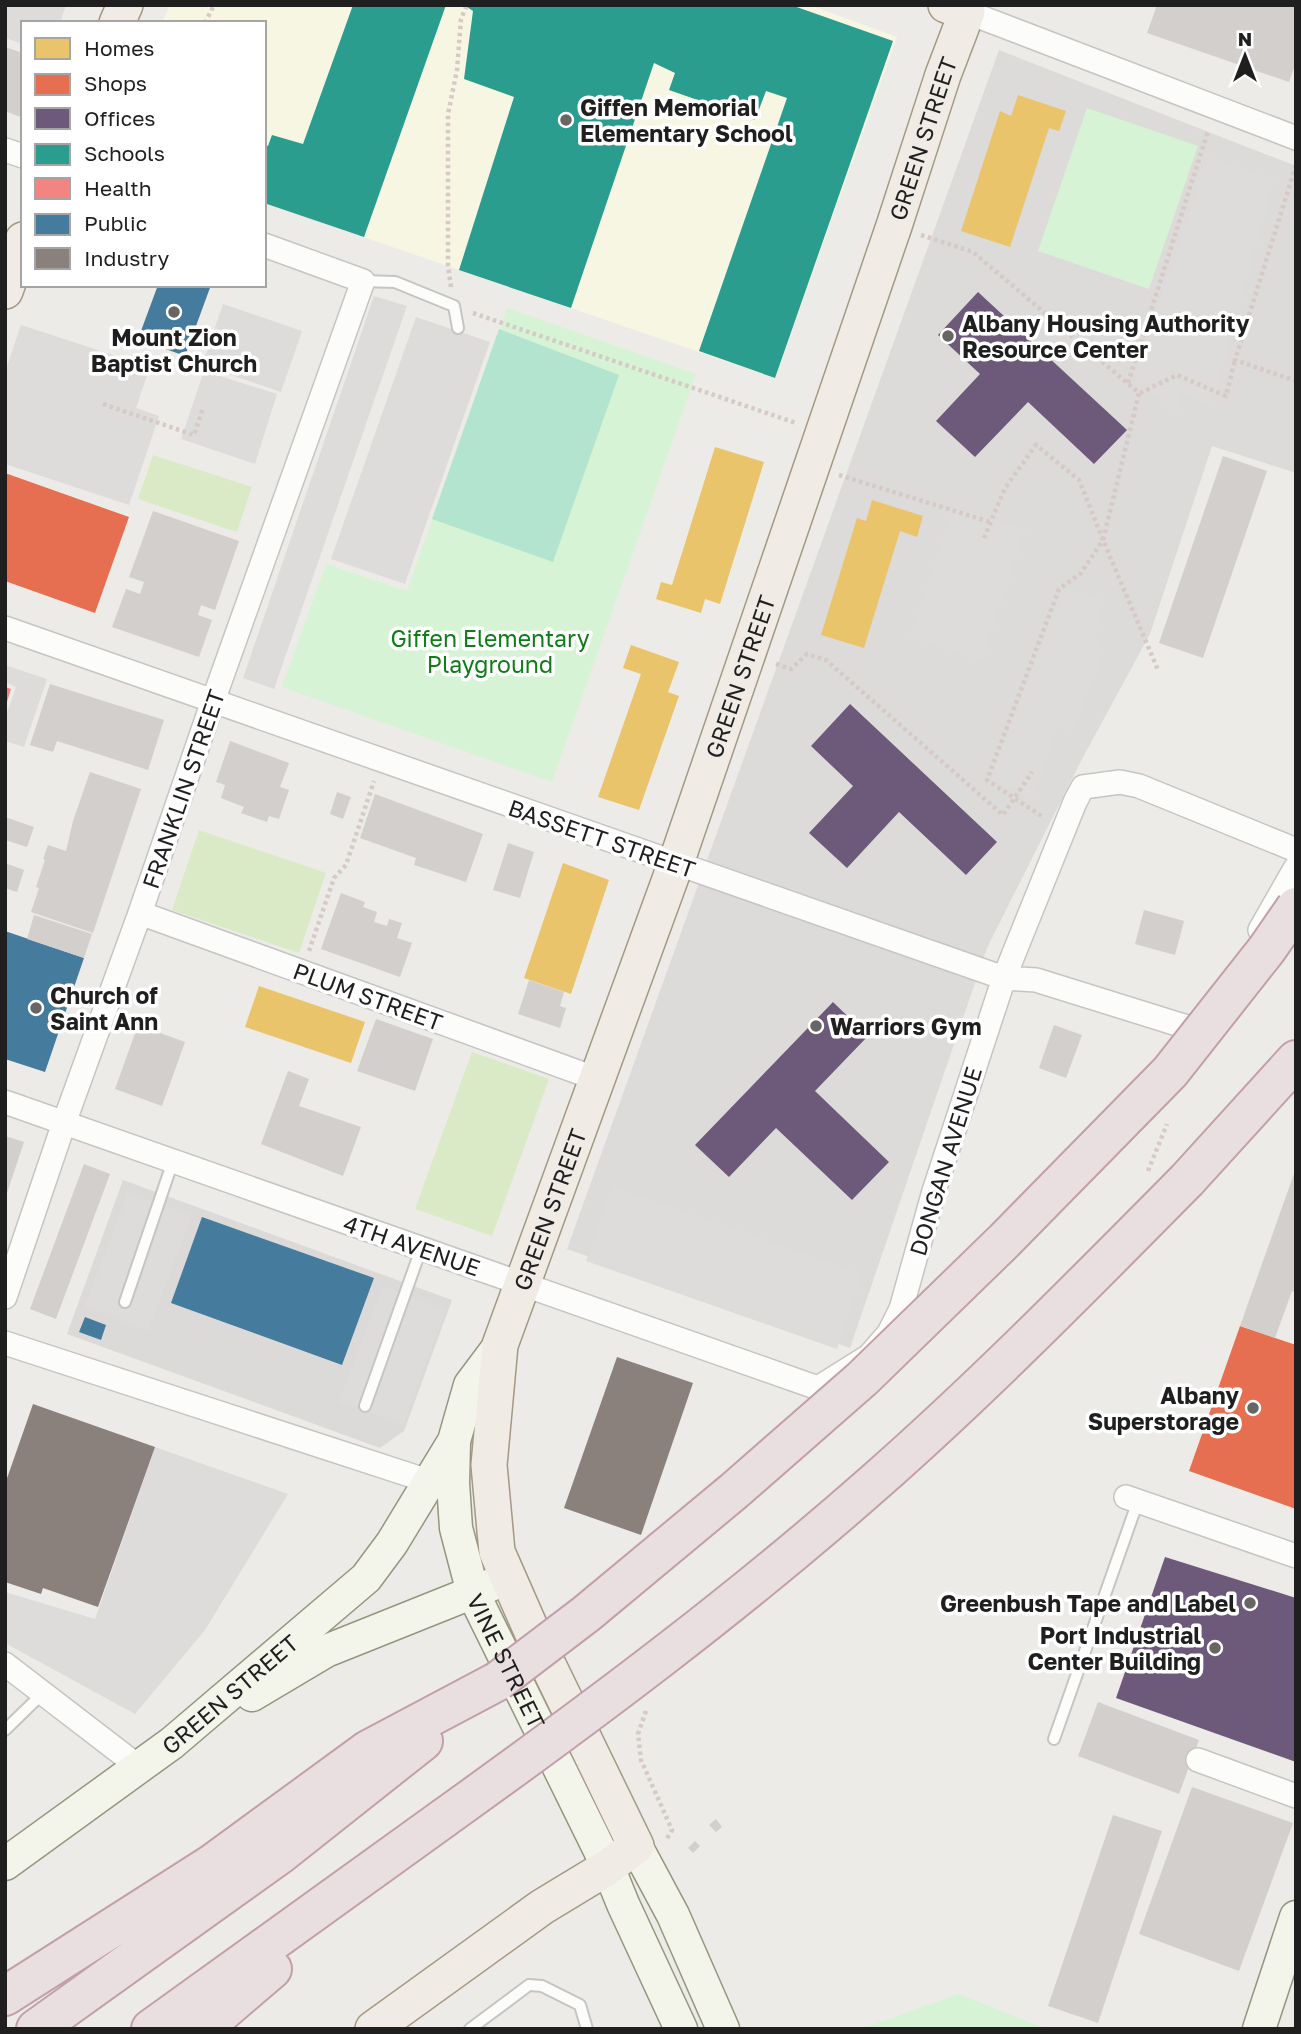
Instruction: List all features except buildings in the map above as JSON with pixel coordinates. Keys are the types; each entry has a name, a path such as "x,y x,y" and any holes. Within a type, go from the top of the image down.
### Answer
{"highway":[{"path":"36,2029 279,1855 586,1614 734,1491 871,1370 1004,1241 1170,1072 1267,949 1296,907"},
{"path":"151,2029 543,1746 788,1556 949,1416 1026,1342 1187,1180 1296,1060"},
{"path":"1187,1180 1296,1091"},
{"path":"5,1996 212,1864 368,1750 498,1681"},
{"path":"202,2029 444,1818"}],"main road":[{"path":"118,21 125,5"},
{"name":"GREEN STREET","path":"489,1465 500,1345 676,863 894,226 943,75 961,8"},
{"path":"5,290 21,246"},
{"name":"GREEN STREET","path":"5,1864 172,1743 366,1578 392,1543 454,1441 470,1385 500,1345"},
{"name":"VINE STREET","path":"454,1441 456,1528 473,1593 608,1867 681,2029"},
{"name":"VINE STREET","path":"489,1465 497,1552 636,1846"},
{"path":"172,1743 326,1651 508,1578"},
{"path":"373,2029 542,1907 608,1867 636,1846 673,1915 723,2029"},
{"path":"1259,2029 1296,1917"}],"street":[{"path":"961,8 1296,138"},
{"path":"266,245 363,281"},
{"name":"FRANKLIN STREET","path":"5,1297 64,1123 363,281"},
{"name":"BASSETT STREET","path":"5,628 1004,978 1036,981 1203,1032 1296,867"},
{"name":"DONGAN AVENUE","path":"818,1388 869,1356 889,1334 901,1309 934,1191 1004,978 1083,788 1120,782 1139,786 1296,850"},
{"name":"PLUM STREET","path":"140,913 597,1079"},
{"name":"4TH AVENUE","path":"5,1102 818,1388"},
{"path":"5,1343 428,1481"},
{"path":"1132,1499 1296,1556"},
{"path":"5,1664 139,1767"},
{"path":"1198,1760 1296,1796"}],"lane":[{"path":"363,281 395,282 454,306 458,328"},
{"path":"125,1302 173,1161"},
{"path":"365,1406 421,1249"},
{"path":"1055,1740 1132,1499"},
{"path":"5,1730 43,1693"},
{"path":"470,2029 529,1985 542,1986 580,2005 587,2029"}],"path":[{"path":"206,21 214,5"},
{"path":"466,7 461,19 457,70 448,114 448,266 454,306 823,433"},
{"path":"1128,383 1215,107"},
{"path":"1139,393 1177,375 1226,396 1296,165"},
{"path":"894,226 973,252 1139,393"},
{"path":"1235,360 1296,381"},
{"path":"1064,831 987,780 1059,589 1082,573 1103,540 1139,393"},
{"path":"103,404 194,435 203,408"},
{"path":"984,538 1005,488 1036,445 1079,480 1157,670"},
{"path":"812,467 990,522"},
{"path":"748,654 791,669 807,654 826,660 1003,815 1032,772"},
{"path":"302,972 334,878 346,866 381,760"}],"shaded area":[{"path":"5,5 66,5 61,21 21,21 21,43 5,38"},
{"name":"Giffen Memorial Elementary School","path":"170,5 810,5 897,37 775,378 266,204 266,21 163,21"},
{"path":"999,50 1296,166 1296,473 1212,446 1150,634 1081,761 987,948 850,1348 567,1249"},
{"path":"1206,157 1275,179 1212,406 1179,393 1178,413 1135,378"},
{"path":"374,296 407,306 274,689 243,678"},
{"path":"223,304 302,331 281,392 202,365"},
{"path":"416,317 490,342 405,584 331,559"},
{"path":"21,325 150,367 136,408 159,416 129,505 5,464 5,372"},
{"path":"204,371 277,394 255,464 181,439"},
{"path":"954,506 1026,530 982,661 910,637"},
{"path":"1064,588 1106,600 1095,635 1105,650 1073,732 1058,727 1034,796 989,779"},
{"path":"5,665 47,679 24,747 5,741 5,718 16,687 5,682"},
{"path":"123,1180 452,1300 404,1431 380,1448 67,1334"},
{"path":"612,1186 863,1274 837,1349 586,1261"},
{"path":"128,1192 192,1216 148,1331 85,1307"},
{"path":"383,1286 446,1309 403,1425 339,1401"},
{"path":"155,1447 288,1494 205,1630 135,1714 5,1643 5,1592 95,1619"}],"green space":[{"path":"1087,108 1198,146 1149,289 1038,251"},
{"name":"Giffen Elementary Playground","path":"507,308 696,374 552,782 282,687 326,564 407,591"},
{"path":"499,329 619,375 553,562 432,519"},
{"path":"153,455 252,487 237,532 138,499"},
{"path":"199,830 326,873 299,953 172,910"},
{"path":"472,1052 549,1079 492,1236 415,1209"},
{"path":"958,1994 1047,2029 862,2029"}],"place":[{"name":"Giffen Memorial Elementary School","path":"566,120"},
{"name":"Mount Zion Baptist Church","path":"174,312"},
{"name":"Albany Housing Authority Resource Center","path":"948,336"},
{"name":"Church of Saint Ann","path":"36,1008"},
{"name":"Warriors Gym","path":"816,1026"},
{"name":"Albany Superstorage","path":"1253,1408"},
{"name":"Greenbush Tape and Label","path":"1250,1603"},
{"name":"Port Industrial Center Building","path":"1215,1648"}]}
